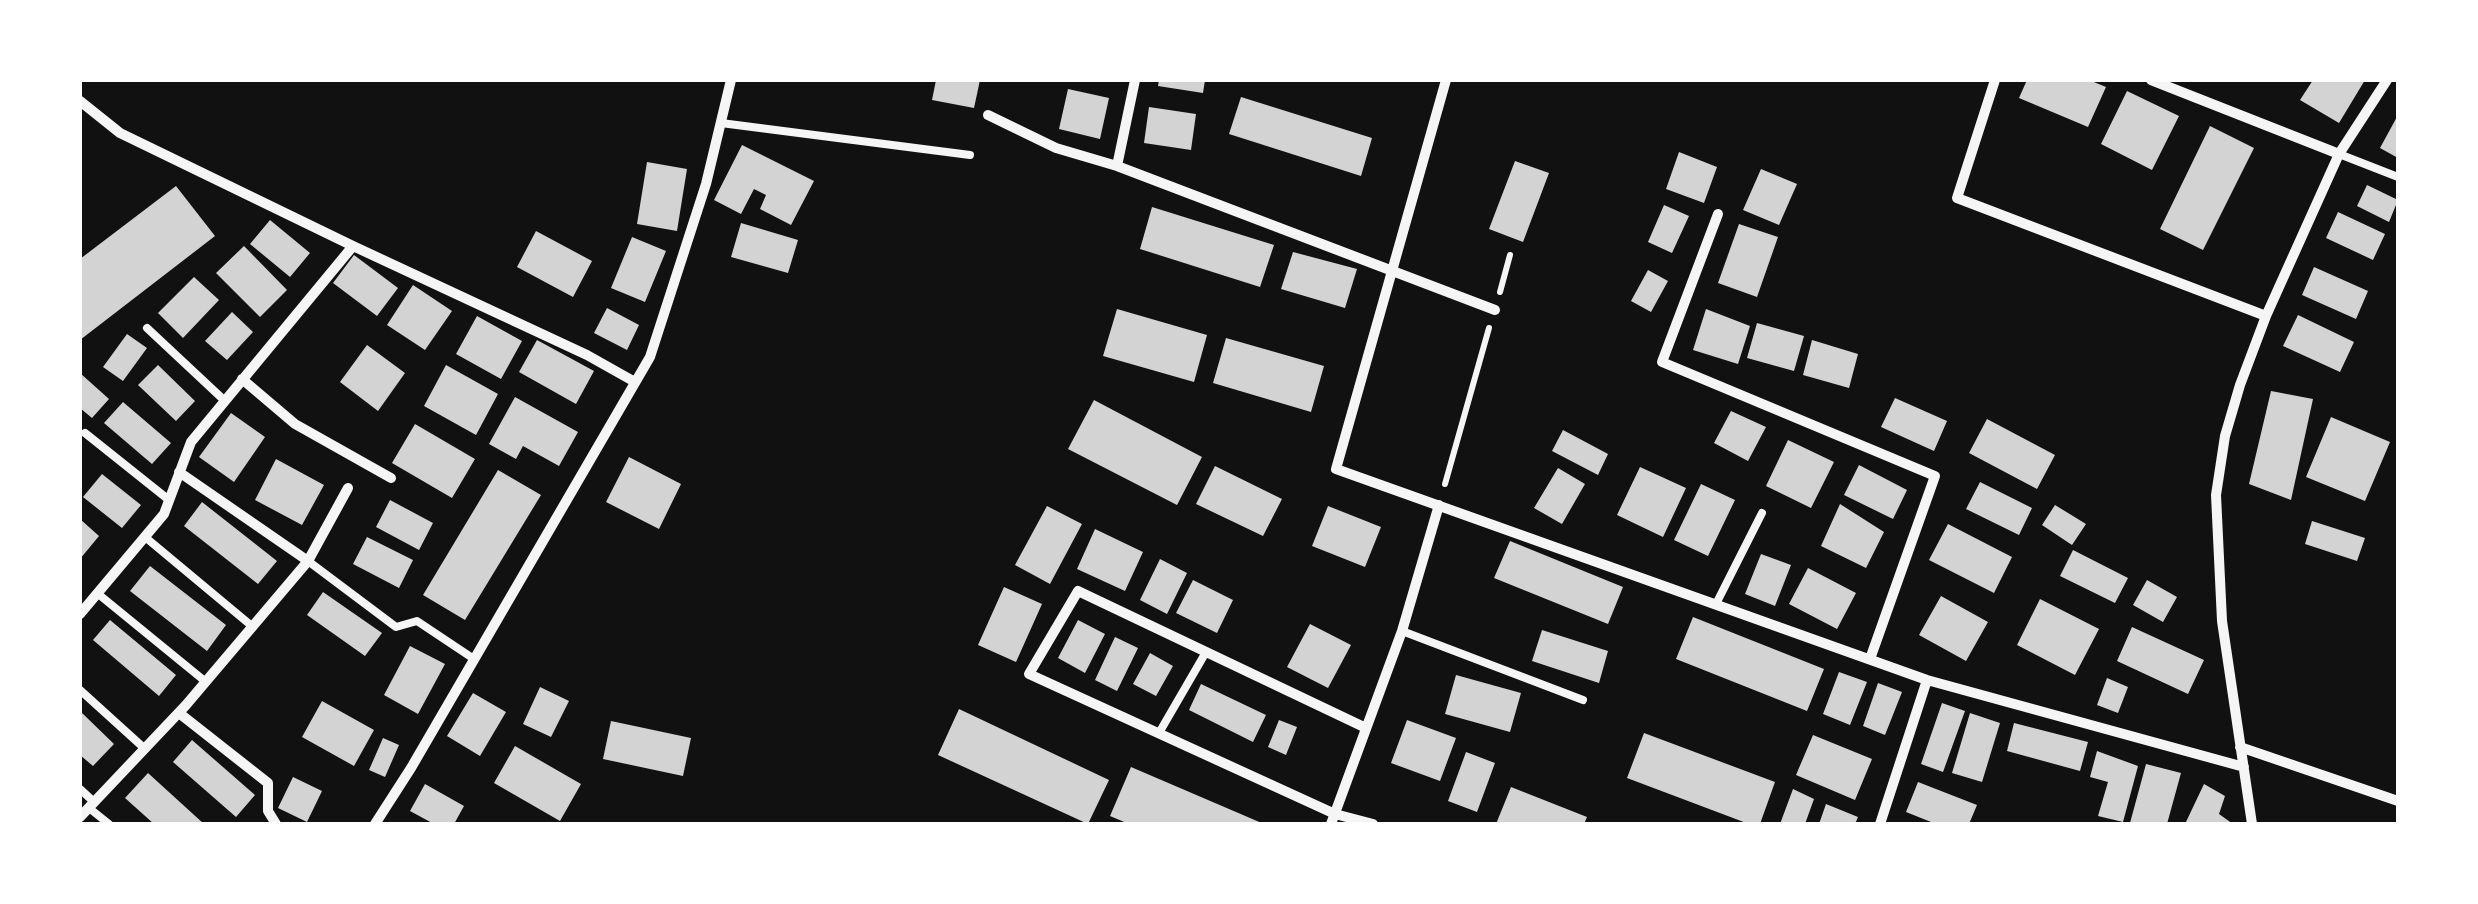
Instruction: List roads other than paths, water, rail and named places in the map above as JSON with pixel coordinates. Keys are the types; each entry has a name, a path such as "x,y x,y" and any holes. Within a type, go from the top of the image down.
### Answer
{"street":[{"path":"375,824 650,357 706,184 731,80"},
{"path":"1116,166 1134,80"},
{"path":"1446,80 1336,469 1926,680 2244,767"},
{"path":"1995,80 1957,198 2266,316"},
{"path":"2151,80 2339,154"},
{"path":"2252,824 2222,620 2216,495 2230,419 2266,316 2339,154 2387,80"},
{"path":"80,102 120,133 587,355 635,382"},
{"path":"988,115 1056,148 1116,166 1494,310"},
{"path":"1718,214 1662,362 1935,476 1870,659"},
{"path":"80,614 164,514 191,442 353,246"},
{"path":"242,379 295,424 391,478"},
{"path":"179,472 308,562"},
{"path":"88,809 206,682 308,562 348,488"},
{"path":"1333,819 1402,631 1440,505"},
{"path":"1366,728 1078,591 1030,674 1333,819 1374,824"},
{"path":"1880,824 1926,680"},
{"path":"179,712 268,783 268,811 276,824"},
{"path":"2240,748 2398,801"}],"lane":[{"path":"721,123 970,155"},
{"path":"2339,154 2398,177"},
{"path":"147,328 225,401"},
{"path":"85,433 169,500"},
{"path":"1716,604 1762,513"},
{"path":"145,536 253,627"},
{"path":"308,562 396,627 417,621 474,659"},
{"path":"98,593 206,682"},
{"path":"1402,631 1583,700"},
{"path":"1159,733 1206,652"},
{"path":"80,690 144,748"},
{"path":"80,789 88,809 109,824"}]}
